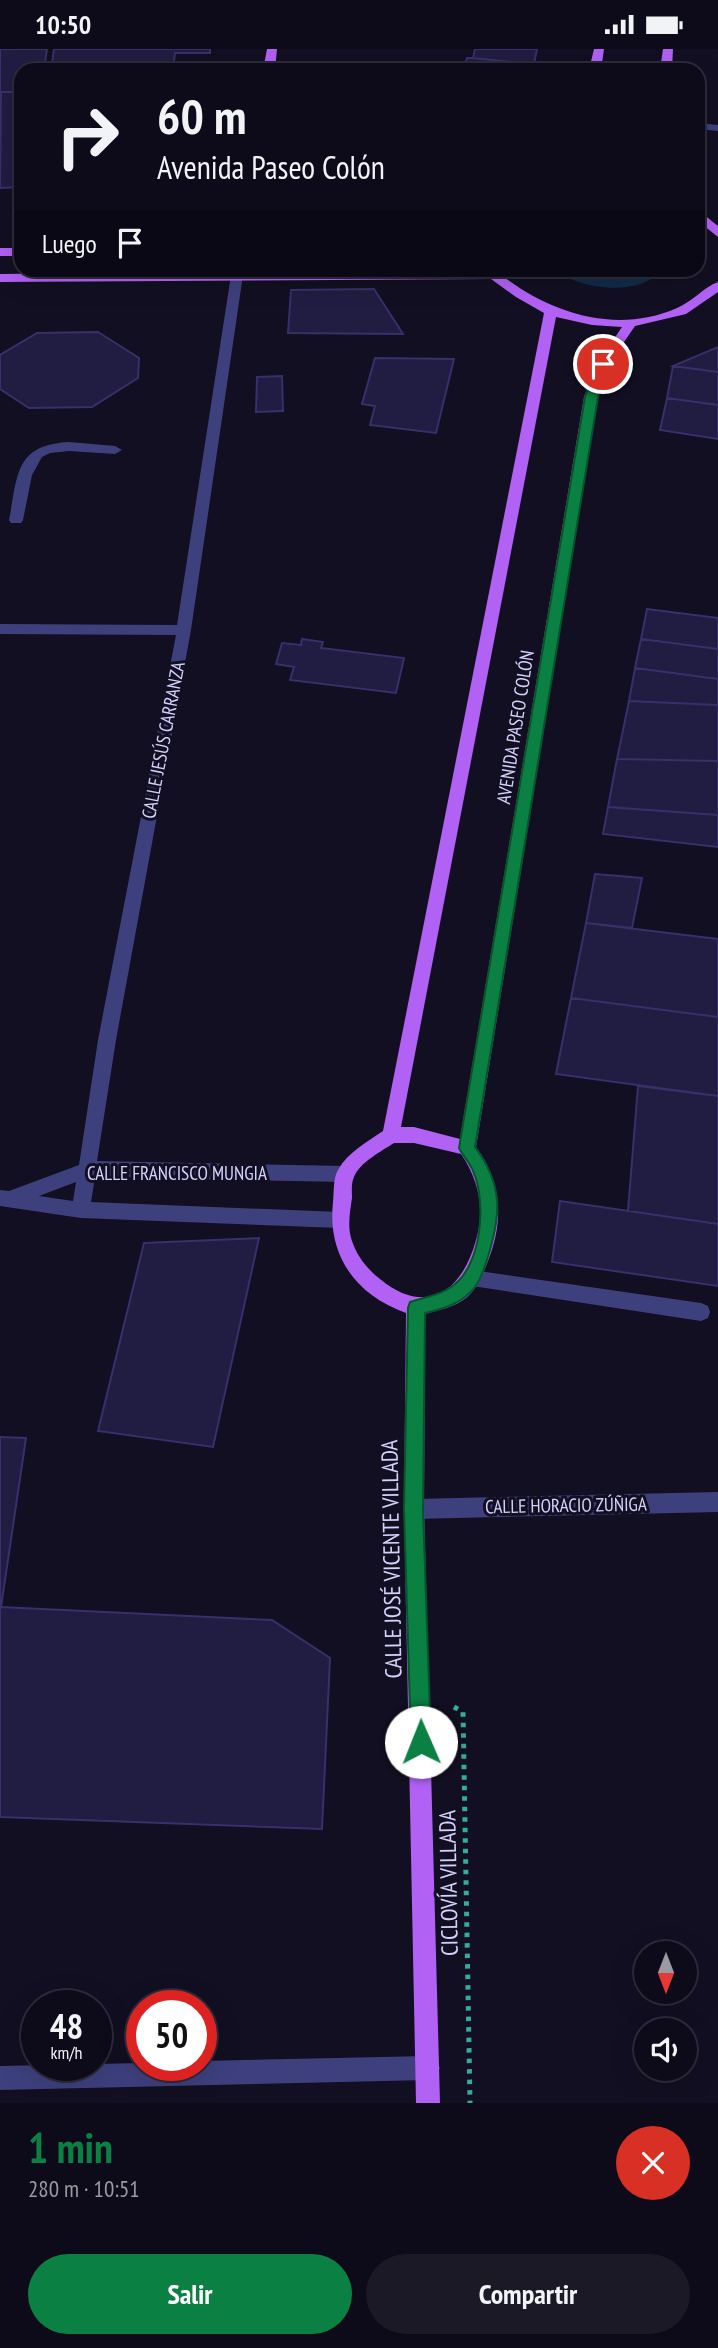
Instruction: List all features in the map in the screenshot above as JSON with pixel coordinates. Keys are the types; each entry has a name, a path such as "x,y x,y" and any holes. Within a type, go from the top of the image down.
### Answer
{"main road":[{"path":"705,221 718,233"},
{"path":"0,278 40,277"},
{"path":"499,277 531,302 551,311 604,323 631,323 676,314 715,293"},
{"path":"391,1135 551,311"},
{"name":"AVENIDA PASEO COLÓN","path":"467,1148 592,397 603,364 631,323"},
{"path":"391,1135 441,1139 467,1148 480,1166 488,1191 490,1225 472,1278 459,1292 442,1301 416,1308 390,1299 355,1267 342,1240 340,1220 345,1174 368,1150 391,1135"},
{"name":"CALLE JOSÉ VICENTE VILLADA","path":"416,1308 414,1509 428,2103"}],"street":[{"name":"CALLE JESÚS CARRANZA","path":"81,1210 107,1040 184,630 236,277"},
{"path":"16,520 31,460 38,451 54,446 115,450"},
{"path":"0,629 184,630"},
{"name":"CALLE FRANCISCO MUNGIA","path":"7,1198 88,1169 345,1174"},
{"name":"CALLE FRANCISCO MUNGIA","path":"7,1198 81,1210 340,1220"},
{"path":"472,1278 701,1312"},
{"name":"CALLE HORACIO ZÚÑIGA","path":"414,1509 718,1502"},
{"path":"0,2078 428,2068"}],"path":[{"name":"CICLOVÍA VILLADA","path":"420,1687 463,1711 470,2103"}],"water":[{"path":"566,277 653,277 625,287 609,288"}],"building":[{"path":"0,49 47,49 45,63 14,63 14,92 0,92"},
{"path":"54,49 210,49 210,53 175,53 174,63 52,63"},
{"path":"475,49 537,49 534,63 473,58"},
{"path":"467,58 473,58 524,63 465,63"},
{"path":"1,92 14,92 14,187 0,188"},
{"path":"374,289 403,334 288,333 291,290"},
{"path":"98,332 139,358 138,378 92,407 29,408 0,389 0,355 37,333"},
{"path":"718,347 718,372 673,366"},
{"path":"375,358 454,359 436,433 370,425 375,406 362,404"},
{"path":"673,366 718,372 718,405 667,398"},
{"path":"282,376 283,411 256,412 257,377"},
{"path":"667,398 718,405 718,439 660,430"},
{"path":"647,609 718,618 718,649 641,639"},
{"path":"302,639 323,642 321,648 404,658 396,693 290,680 294,667 276,664 282,643 301,645"},
{"path":"641,639 718,649 718,679 635,668"},
{"path":"635,668 718,679 718,705 629,701"},
{"path":"629,701 718,705 718,761 617,759"},
{"path":"617,759 718,761 718,815 608,807"},
{"path":"608,807 718,815 718,847 603,834"},
{"path":"595,874 642,878 632,928 586,923"},
{"path":"586,923 718,939 718,1017 571,998"},
{"path":"571,998 718,1017 718,1096 556,1074"},
{"path":"638,1086 718,1096 718,1224 628,1211"},
{"path":"560,1201 718,1224 718,1286 552,1262"},
{"path":"259,1238 213,1447 98,1431 144,1243"},
{"path":"0,1437 26,1438 1,1607 272,1620 330,1658 322,1829 0,1817"}],"route":[{"path":"421,1742 414,1509 416,1308 442,1301 459,1292 472,1278 490,1225 488,1191 480,1166 467,1148 592,397 603,364"}]}
